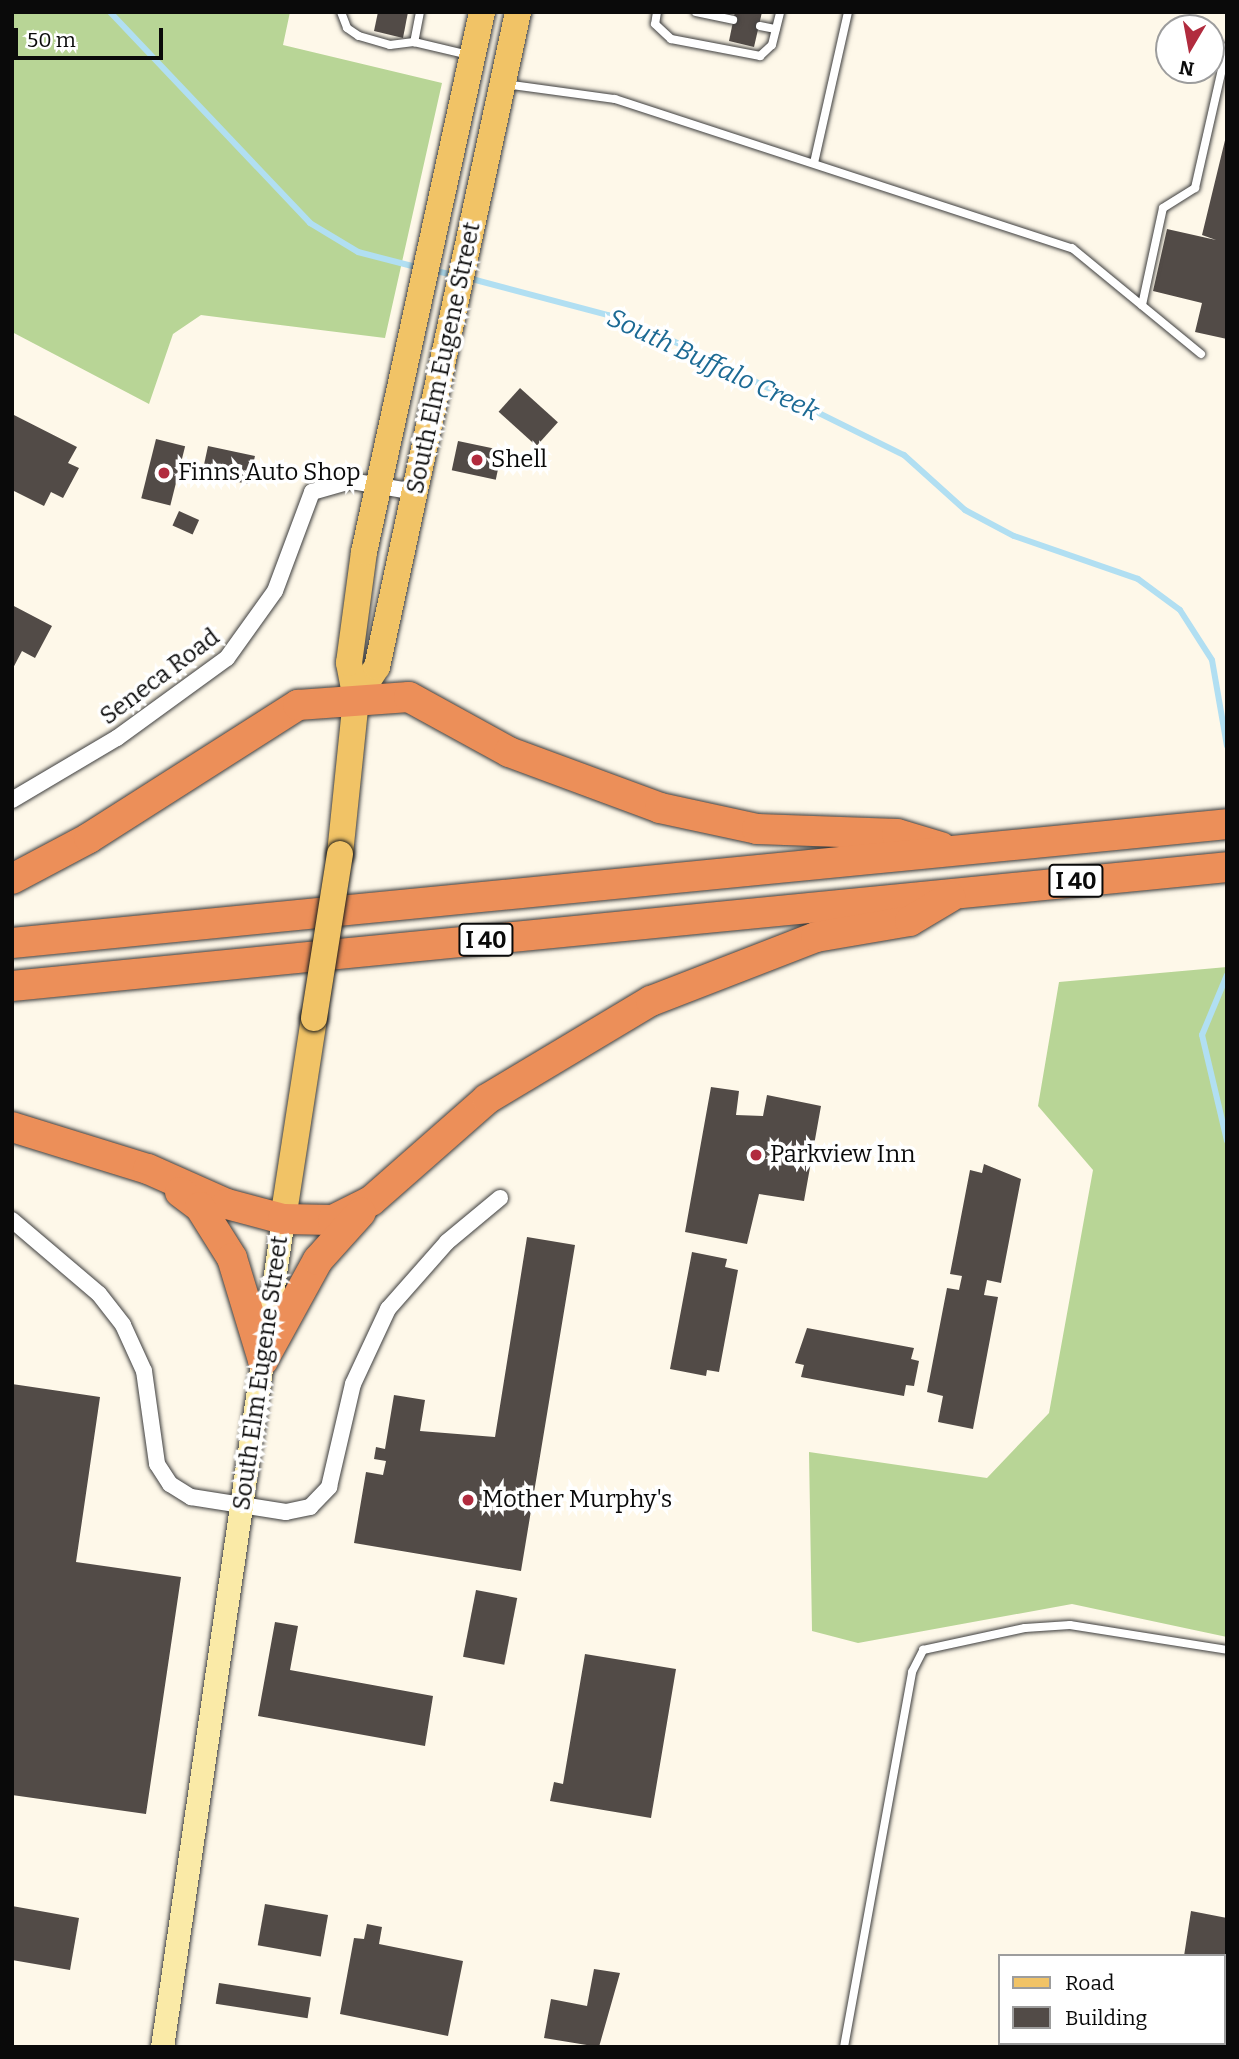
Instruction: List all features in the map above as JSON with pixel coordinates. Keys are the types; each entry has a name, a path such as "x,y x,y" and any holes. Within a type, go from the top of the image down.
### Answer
{"highway":[{"path":"12,878 89,838 298,705 409,697 509,752 660,808 800,834 897,834 955,851"},
{"name":"I 40","path":"12,943 1227,824"},
{"name":"I 40","path":"12,986 1227,867"},
{"path":"263,1360 318,1260 371,1201 487,1099 651,1000 816,937 910,921 959,892"},
{"path":"12,1127 148,1169 227,1204 283,1219 333,1220 371,1201"},
{"path":"148,1169 200,1207 221,1237 263,1360"}],"main road":[{"name":"South Elm Eugene Street","path":"162,2047 283,1219 340,854 356,699 349,663 377,485 407,331 482,12"},
{"name":"South Elm Eugene Street","path":"356,699 377,667 518,12"}],"street":[{"name":"Seneca Road","path":"12,800 117,738 227,658 275,591 312,492 335,481 415,492"},
{"path":"12,1220 99,1294 123,1325 145,1371 157,1464 170,1484 191,1497 242,1507 301,1511 323,1497 353,1384 381,1320 447,1242 500,1198"}],"lane":[{"path":"341,12 347,28 359,36 390,46 414,43 472,56"},
{"path":"414,43 420,12"},
{"path":"657,12 655,24 671,38 760,56 768,54 780,12"},
{"path":"696,12 733,20"},
{"path":"814,163 848,12"},
{"path":"760,26 776,29"},
{"path":"1142,305 1163,208 1195,188 1227,47"},
{"path":"502,84 615,99 1072,248 1201,354"},
{"path":"844,2047 912,1672 923,1650 942,1642 1070,1625 1227,1650"}],"green space":[{"path":"12,12 290,12 283,45 442,83 385,338 201,315 173,334 149,404 12,332"},
{"path":"1227,967 1227,1637 1072,1604 858,1643 812,1631 809,1452 987,1478 1049,1413 1093,1170 1038,1106 1059,982"}],"building":[{"path":"378,12 408,12 403,38 374,31"},
{"path":"735,12 762,12 754,47 729,41"},
{"path":"1227,132 1227,339 1195,332 1202,303 1153,291 1167,229 1216,240 1202,235"},
{"path":"520,388 558,422 536,446 499,412"},
{"path":"12,414 77,447 68,463 79,468 63,498 51,492 44,506 12,490"},
{"name":"Finns Auto Shop","path":"156,439 185,446 170,505 141,498"},
{"name":"Shell","path":"458,441 502,450 496,480 452,470"},
{"path":"208,446 255,456 249,484 202,474"},
{"path":"179,511 199,520 193,535 172,526"},
{"path":"12,605 52,626 35,658 22,651 12,670"},
{"name":"Parkview Inn","path":"711,1087 739,1091 736,1115 763,1116 767,1095 821,1106 804,1201 759,1194 747,1244 685,1232"},
{"path":"984,1164 1021,1179 1001,1283 987,1280 984,1295 998,1297 973,1429 938,1422 943,1396 927,1392 947,1288 959,1290 962,1276 950,1274 970,1170 982,1173"},
{"path":"527,1237 575,1245 521,1571 354,1543 366,1472 383,1475 386,1461 374,1459 376,1447 385,1449 394,1395 425,1400 420,1431 495,1437"},
{"path":"692,1252 727,1259 725,1267 738,1270 719,1372 707,1370 706,1376 670,1369"},
{"path":"807,1328 914,1348 911,1359 919,1361 914,1386 906,1385 904,1396 801,1377 804,1365 795,1363"},
{"path":"12,1384 100,1397 76,1562 181,1577 146,1814 12,1795"},
{"path":"476,1590 517,1598 504,1665 463,1657"},
{"path":"275,1622 298,1626 290,1670 433,1696 425,1746 258,1716"},
{"path":"585,1654 676,1669 651,1818 550,1801 554,1782 563,1784"},
{"path":"265,1904 328,1915 321,1956 258,1945"},
{"path":"12,1906 79,1918 70,1970 12,1960"},
{"path":"1191,1911 1227,1918 1227,2047 1130,2047 1225,2045 1225,1954 1184,1954"},
{"path":"367,1924 382,1927 379,1944 463,1961 448,2036 340,2014 354,1938 364,1939"},
{"path":"594,1969 620,1973 599,2047 544,2038 551,1999 587,2006"},
{"path":"219,1983 311,1998 308,2018 216,2004"}],"waterway":[{"name":"South Buffalo Creek","path":"110,12 310,223 358,252 420,268"},
{"name":"South Buffalo Creek","path":"431,270 454,275"},
{"name":"South Buffalo Creek","path":"468,278 608,315 669,339 904,455 965,510 1014,536 1138,579 1180,610 1212,660 1227,746"},
{"name":"South Buffalo Creek","path":"1227,975 1202,1035 1227,1141"}],"place":[{"name":"Shell","path":"477,460"},
{"name":"Finns Auto Shop","path":"164,473"},
{"name":"Parkview Inn","path":"756,1155"},
{"name":"Mother Murphy's","path":"468,1500"}]}
